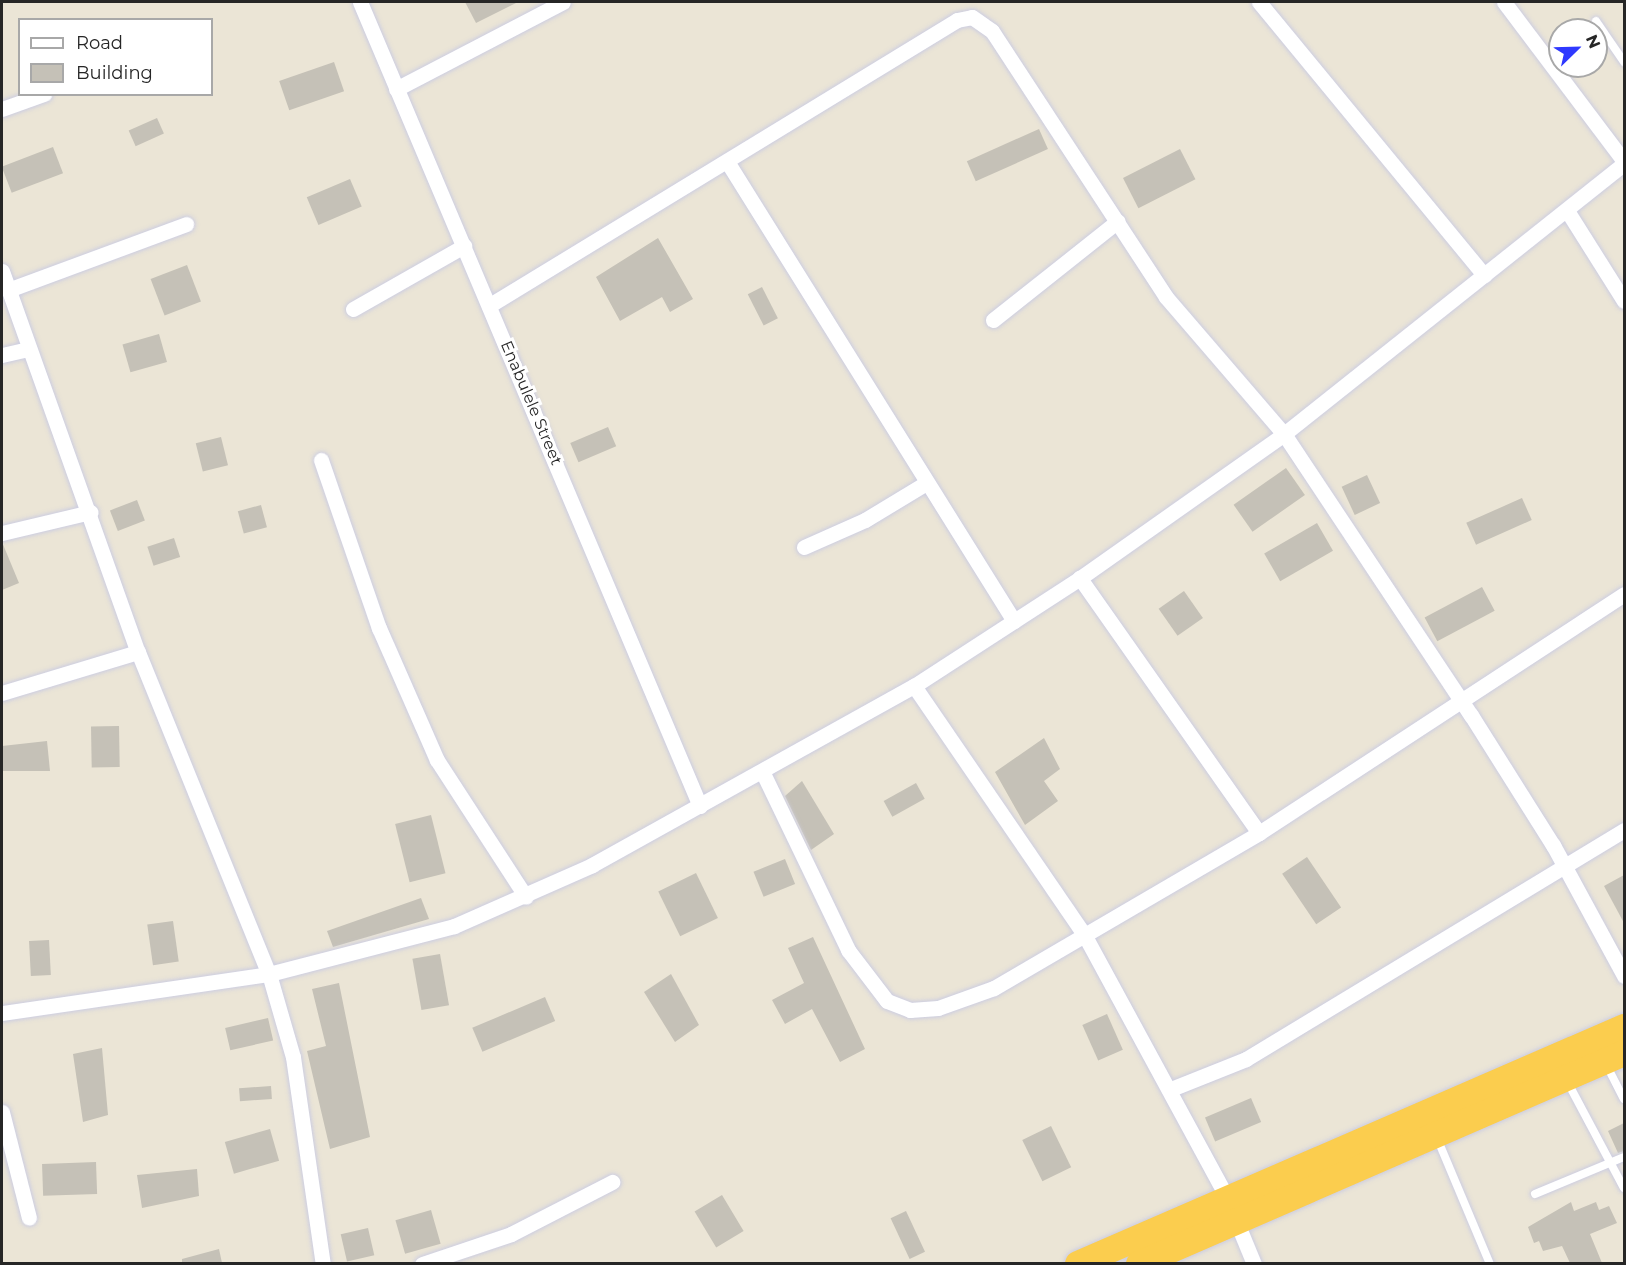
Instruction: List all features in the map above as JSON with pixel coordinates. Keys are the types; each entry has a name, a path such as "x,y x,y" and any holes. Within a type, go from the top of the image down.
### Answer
{"highway":[{"path":"1078,1263 1226,1196 1624,1027"},
{"path":"1139,1263 1434,1132 1614,1057"}],"street":[{"name":"Enabulele Street","path":"360,2 700,806"},
{"path":"396,89 563,2"},
{"path":"1259,2 1484,275"},
{"path":"2,1013 269,974 454,926 526,897 700,806 914,686 1080,578 1284,434 1484,275 1568,212 1624,162 1504,2"},
{"path":"490,305 728,163 957,20 972,17 992,31 1118,220 1166,297 1284,434 1461,698 1565,867 1624,976"},
{"path":"2,109 38,96"},
{"path":"728,163 1014,621"},
{"path":"1568,212 1624,301"},
{"path":"993,320 1118,220"},
{"path":"8,290 186,224"},
{"path":"353,309 464,246"},
{"path":"2,270 29,349 91,512 138,652 269,974 293,1057 323,1263"},
{"path":"2,354 29,349"},
{"path":"321,460 379,628 437,760 526,897"},
{"path":"804,546 865,520 926,483"},
{"path":"2,533 91,512"},
{"path":"1080,578 1259,833"},
{"path":"762,771 848,950 887,1001 910,1010 938,1008 994,988 1259,833 1461,698 1624,594"},
{"path":"2,693 138,652"},
{"path":"914,686 1085,936 1171,1089 1226,1196 1234,1222 1254,1263"},
{"path":"1171,1089 1246,1059 1624,830"},
{"path":"2,1112 29,1218"},
{"path":"422,1263 511,1234 612,1182"}],"lane":[{"path":"1608,39 1624,63"},
{"path":"1614,1057 1624,1099"},
{"path":"1565,1077 1613,1162 1624,1188"},
{"path":"1434,1132 1490,1263"},
{"path":"1535,1194 1624,1157"}],"building":[{"path":"465,2 518,2 476,23"},
{"path":"334,62 344,91 289,110 279,81"},
{"path":"157,118 164,134 136,146 129,131"},
{"path":"1039,129 1048,149 976,181 967,161"},
{"path":"53,147 63,173 12,193 2,167"},
{"path":"1180,149 1195,179 1138,208 1123,178"},
{"path":"350,179 362,207 318,225 307,197"},
{"path":"658,238 693,299 670,312 662,297 620,321 596,277"},
{"path":"187,265 201,301 165,315 151,279"},
{"path":"762,287 778,318 764,325 748,294"},
{"path":"159,334 167,362 130,372 122,344"},
{"path":"608,427 616,446 578,462 570,443"},
{"path":"221,437 228,465 203,471 196,443"},
{"path":"1286,468 1305,495 1253,532 1234,505"},
{"path":"1367,475 1380,503 1355,515 1342,487"},
{"path":"1522,498 1532,520 1476,545 1466,523"},
{"path":"137,500 145,521 118,531 110,510"},
{"path":"261,505 267,527 244,533 238,511"},
{"path":"1317,523 1333,551 1280,581 1264,554"},
{"path":"174,538 180,557 154,566 147,547"},
{"path":"2,542 19,583 2,590"},
{"path":"1482,587 1495,611 1437,641 1425,618"},
{"path":"1184,591 1203,618 1178,636 1159,609"},
{"path":"91,726 119,726 120,767 92,767"},
{"path":"1044,738 1060,769 1044,781 1058,801 1025,825 995,772"},
{"path":"47,741 50,771 2,771 2,746"},
{"path":"802,781 834,834 811,850 785,796"},
{"path":"916,783 925,799 892,817 884,801"},
{"path":"431,815 446,873 410,882 395,824"},
{"path":"1307,857 1341,908 1316,924 1282,874"},
{"path":"785,859 795,884 764,897 753,872"},
{"path":"696,873 718,918 680,936 658,891"},
{"path":"1624,875 1624,923 1604,886"},
{"path":"421,898 429,919 333,947 327,931"},
{"path":"173,921 179,962 153,965 147,925"},
{"path":"813,937 865,1049 840,1062 812,1009 785,1024 772,1000 804,983 788,948"},
{"path":"49,940 51,975 31,976 29,941"},
{"path":"440,954 449,1005 421,1010 412,959"},
{"path":"671,974 699,1025 675,1042 644,992"},
{"path":"339,983 370,1137 330,1149 307,1051 326,1046 312,989"},
{"path":"545,997 555,1021 482,1052 472,1028"},
{"path":"1107,1014 1123,1050 1098,1061 1082,1025"},
{"path":"268,1018 273,1040 230,1050 225,1028"},
{"path":"102,1048 108,1115 83,1122 73,1054"},
{"path":"271,1086 272,1099 240,1101 239,1088"},
{"path":"1251,1098 1261,1122 1215,1141 1205,1118"},
{"path":"1624,1123 1624,1151 1618,1153 1608,1131"},
{"path":"1051,1126 1071,1167 1042,1181 1022,1140"},
{"path":"270,1129 279,1161 234,1174 225,1142"},
{"path":"96,1162 97,1194 43,1196 42,1164"},
{"path":"197,1169 199,1196 142,1208 137,1175"},
{"path":"722,1195 744,1231 716,1247 695,1211"},
{"path":"1571,1202 1574,1211 1596,1202 1599,1210 1609,1206 1617,1223 1590,1234 1602,1263 1570,1263 1562,1246 1543,1251 1539,1241 1534,1243 1528,1227"},
{"path":"431,1210 441,1244 405,1254 395,1220"},
{"path":"906,1211 925,1252 910,1259 891,1218"},
{"path":"368,1228 374,1255 347,1262 341,1234"},
{"path":"219,1249 222,1263 182,1263 182,1259"}]}
